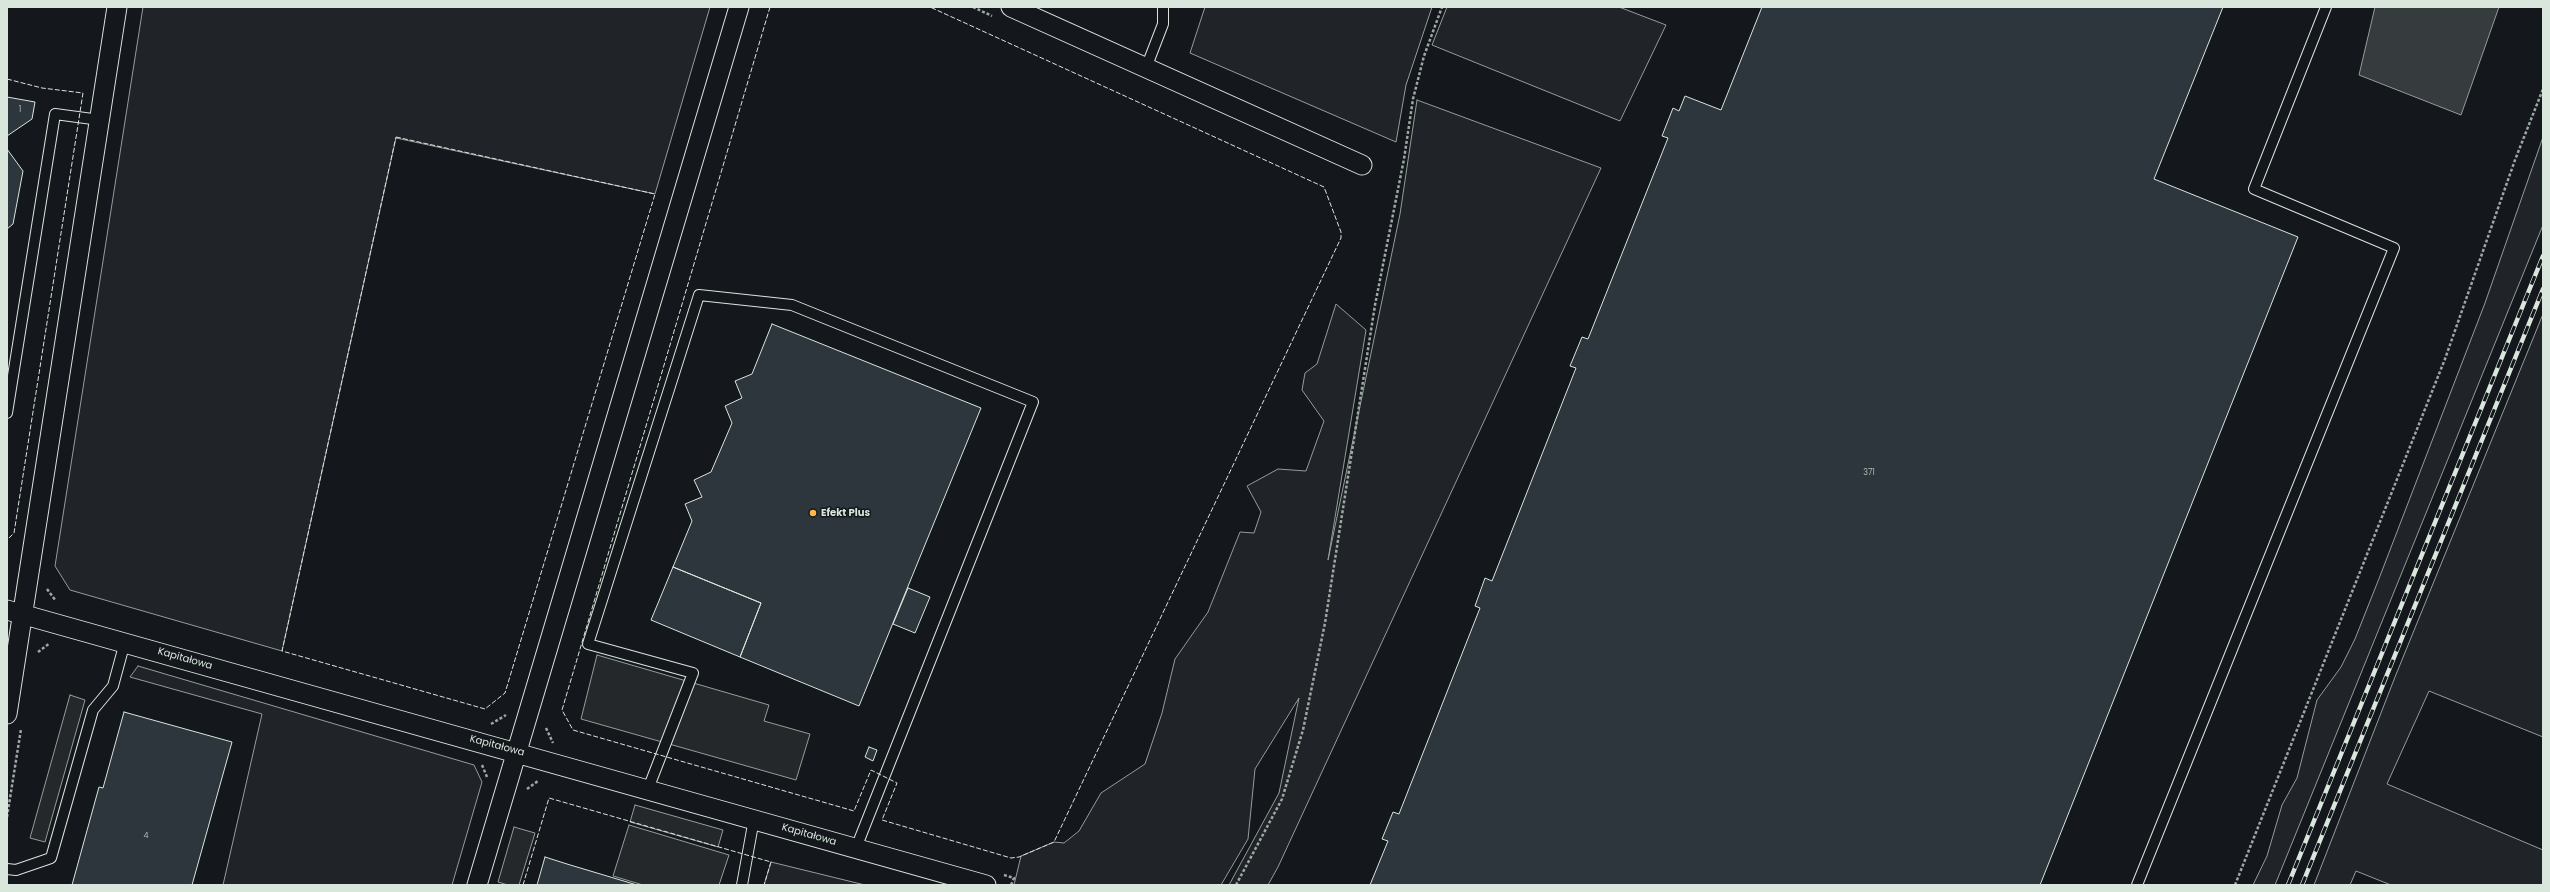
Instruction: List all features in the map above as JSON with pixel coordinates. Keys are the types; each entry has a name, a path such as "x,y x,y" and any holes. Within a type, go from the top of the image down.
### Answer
{"street":[{"path":"7,714 15,612 100,120 117,7"},
{"path":"477,885 739,7"},
{"path":"1015,8 1362,165"},
{"name":"Kapitałowa","path":"15,612 986,885"}],"lane":[{"path":"1146,68 1163,24 1163,7"},
{"path":"2137,885 2394,248 2254,189 2326,7"},
{"path":"7,413 55,114 100,120"},
{"path":"648,789 693,674 588,644 699,295 792,305 1033,402 856,848"},
{"path":"7,869 16,870 51,858 93,710 113,686 125,642"},
{"path":"742,885 754,819"}],"path":[{"path":"1236,885 1282,799 1304,730 1325,623 1375,305 1404,159 1413,99 1424,56 1442,7"},
{"path":"2235,885 2445,359 2515,160 2543,89"}],"shaded area":[{"path":"143,7 710,7 655,194 396,138 282,651 70,590 55,566"},
{"path":"1205,7 1432,7 1406,85 1396,142 1190,53"},
{"path":"1447,7 1619,7 1666,25 1620,121 1432,45"},
{"path":"2375,7 2499,7 2461,115 2359,75"},
{"path":"1417,100 1601,168 1278,867 1268,885 1229,885 1279,793 1299,698 1255,769 1248,839 1221,885 1014,885 1021,856 1054,842 1064,843 1079,831 1101,793 1145,764 1162,713 1175,659 1208,612 1240,532 1254,533 1261,512 1247,486 1278,469 1306,471 1324,421 1302,390 1305,373 1317,364 1336,304 1366,330 1328,560 1400,214"},
{"path":"2543,137 2543,225 2275,885 2253,885 2267,856 2282,805 2297,778 2317,700 2341,667 2355,639 2485,303"},
{"path":"2543,314 2543,737 2429,691 2387,784 2543,850 2543,885 2391,885 2356,871 2350,885 2314,885 2395,677"},
{"path":"597,655 769,705 764,721 810,734 796,780 581,719"},
{"path":"138,666 474,765 482,782 452,885 223,885 262,714 130,677"},
{"path":"70,695 85,700 45,842 30,838"},
{"path":"635,805 723,830 718,847 630,822"},
{"path":"629,825 729,855 719,885 643,885 613,876"},
{"path":"514,827 535,833 519,885 508,885 498,882"},
{"path":"771,862 865,885 764,885"}],"building":[{"path":"1762,7 2223,7 2154,179 2298,237 2040,885 1370,885 1388,841 1382,839 1393,812 1399,814 1480,608 1475,606 1485,578 1492,581 1576,368 1570,366 1582,337 1588,339 1668,138 1662,136 1673,108 1679,111 1685,96 1721,110"},
{"path":"7,97 35,102 32,119 7,136"},
{"path":"7,149 23,171 13,224 7,229"},
{"name":"Efekt Plus","path":"772,324 981,408 859,706 740,657 761,603 673,567 692,521 685,504 702,497 694,480 711,472 732,423 725,406 742,398 735,381 752,374"},
{"path":"673,567 761,603 740,657 651,620"},
{"path":"908,588 930,597 915,633 893,624"},
{"path":"124,712 232,742 192,885 72,885 99,787 103,788"},
{"path":"869,747 877,750 873,761 865,757"},
{"path":"545,857 567,864 637,885 537,885"}],"railway":[{"path":"2288,885 2543,256"},
{"path":"2302,885 2543,289"}],"fence":[{"path":"770,7 562,710 573,730 854,811 871,770 897,783 882,820 1011,858 1019,857 1054,842 1341,238 1341,232 1324,187 930,7"},
{"path":"7,79 42,88 83,93 14,533 7,540"},
{"path":"396,137 655,194 505,693 485,709 282,651 396,137"},
{"path":"523,885 549,798 771,862 764,885"}],"place":[{"name":"Efekt Plus","path":"813,513"}]}
